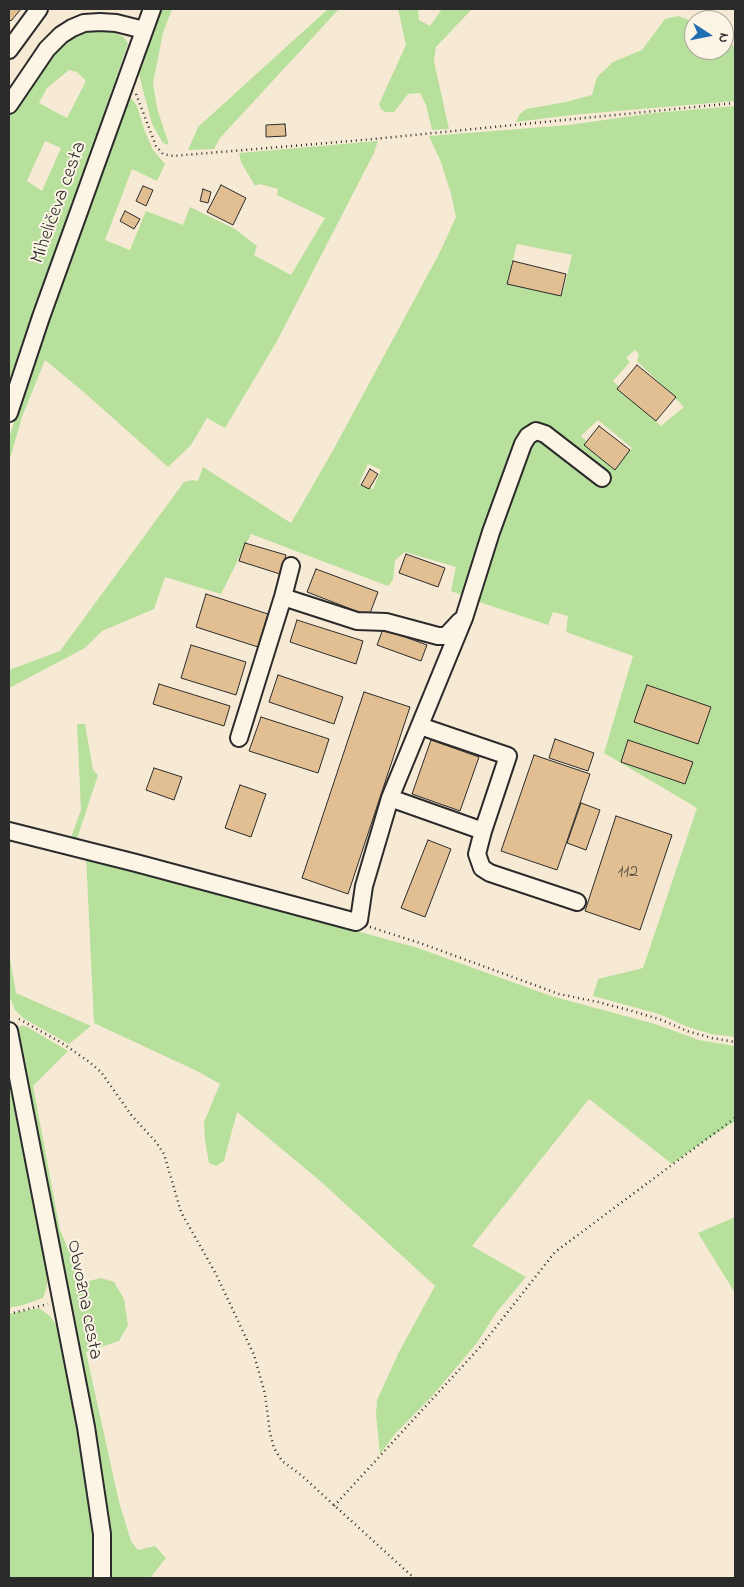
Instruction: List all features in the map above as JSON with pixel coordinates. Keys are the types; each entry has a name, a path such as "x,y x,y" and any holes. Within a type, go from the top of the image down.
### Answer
{"street":[{"path":"9,50 39,9"},
{"name":"Miheličeva cesta","path":"9,413 41,317 152,9"},
{"path":"9,104 47,49 61,35 72,28 84,23 100,22 116,23 144,30"},
{"path":"9,832 357,921 364,886 390,798 464,618 494,524 523,444 528,436 536,431 545,434 602,478"},
{"path":"239,738 292,566"},
{"path":"283,597 357,621 386,622 438,636 446,636 464,618"},
{"path":"420,726 508,756 477,854 482,868 490,873 577,902"},
{"path":"390,798 483,831"},
{"name":"Obvozna cesta","path":"12,1024 86,1427 98,1503 102,1543 102,1578"}],"path":[{"path":"127,77 138,96 156,146 164,154 173,156 363,140 735,103"},
{"path":"357,921 559,994 632,1011 662,1020 687,1031 735,1042"},
{"path":"12,1024 62,1043 88,1060 100,1072 132,1116 156,1142 164,1154 181,1212 216,1274 254,1355 265,1394 274,1448 282,1461 301,1475 414,1578"},
{"path":"334,1506 481,1346 555,1252 735,1118"},
{"path":"9,1314 43,1306 61,1299"}],"green space":[{"path":"161,9 172,9 163,33 153,83 157,108 169,145 163,143 152,124 138,71"},
{"path":"328,9 339,9 220,138 214,149 188,150 198,127"},
{"path":"398,9 418,9 419,20 430,26 442,9 472,9 436,47 434,61 449,129 432,130 426,105 420,93 408,94 394,112 385,112 381,109 379,104 406,45"},
{"path":"678,16 684,18 684,60 734,60 735,47 735,101 571,115 516,122 520,114 526,109 592,95 597,77 613,62 642,50 665,19"},
{"path":"101,27 124,37 128,44 9,385 9,112 33,77 71,33","holes":["69,70 77,72 86,81 67,118 39,103 47,88","45,141 61,148 42,191 27,181"]},
{"path":"128,99 132,99 137,106 153,150 165,164 157,181 132,169 105,240 130,250 146,211 183,225 190,207 235,229 257,246 254,255 291,275 325,218 277,195 278,189 259,184 255,186 241,162 239,153 378,141 374,153 277,341 225,428 207,418 191,445 168,467 45,360 22,417 9,462 9,439 20,402"},
{"path":"735,106 735,1037 711,1034 688,1027 659,1014 593,996 598,979 643,968 697,808 604,753 633,656 566,632 568,616 553,612 548,625 451,591 456,567 405,552 395,560 393,580 388,586 251,534 221,594 165,577 154,609 102,631 85,648 9,688 9,670 60,651 184,482 198,481 203,467 291,523 331,454 439,254 456,217 441,162 429,136 569,125 653,113","holes":["517,244 572,255 563,292 508,279","635,350 639,354 637,361 684,407 661,426 613,381 630,362 626,358","598,420 632,448 613,466 581,436","368,464 381,470 373,489 359,484"]},
{"path":"77,724 85,724 93,770 98,775 76,842 70,840 81,810"},
{"path":"86,856 418,948 551,996 655,1024 699,1040 735,1046 735,1121 672,1164 589,1099 472,1246 526,1277 496,1313 477,1343 432,1396 395,1434 380,1454 376,1415 377,1400 399,1352 435,1286 318,1179 237,1112 224,1161 216,1166 209,1163 204,1122 220,1084 197,1071 94,1023"},
{"path":"9,953 16,993 91,1026 69,1044 23,1018 15,1010 9,995"},
{"path":"21,1025 68,1051 33,1086 60,1230 75,1265 85,1282 101,1278 114,1282 124,1299 128,1325 119,1341 86,1352 119,1502 131,1541 138,1550 155,1546 166,1558 150,1578 109,1578 18,1039 17,1031"},
{"path":"9,1070 47,1267 47,1286 43,1298 9,1308"},
{"path":"735,1217 735,1293 698,1233"},
{"path":"39,1308 50,1316 59,1329 90,1503 94,1578 9,1578 9,1314"}],"building":[{"path":"9,9 21,9 11,21 9,19"},
{"path":"285,124 286,136 266,137 266,125"},
{"path":"221,185 246,198 233,225 207,212"},
{"path":"143,186 153,190 146,206 136,201"},
{"path":"203,189 211,192 208,203 200,201"},
{"path":"125,211 140,219 134,229 120,221"},
{"path":"513,261 566,274 561,296 507,284"},
{"path":"637,365 676,397 656,421 617,389"},
{"path":"599,426 630,450 615,470 584,445"},
{"path":"370,469 378,474 369,489 361,485"},
{"path":"245,543 286,555 280,574 239,561"},
{"path":"406,554 445,568 438,587 399,573"},
{"path":"316,569 378,592 369,616 307,592"},
{"path":"206,594 268,614 258,647 196,627"},
{"path":"297,620 363,641 356,664 290,642"},
{"path":"383,629 427,645 421,661 377,645"},
{"path":"191,645 246,662 236,695 181,678"},
{"path":"278,675 343,697 334,724 269,702"},
{"path":"159,684 230,706 224,726 153,704"},
{"path":"647,685 711,707 698,744 634,722"},
{"path":"364,692 410,707 348,894 302,878"},
{"path":"261,717 329,739 318,773 249,751"},
{"path":"555,739 594,753 588,771 549,758"},
{"path":"431,740 479,757 460,811 412,794"},
{"path":"628,740 693,762 685,784 621,762"},
{"path":"534,755 590,774 557,870 501,851"},
{"path":"154,768 182,777 174,800 146,790"},
{"path":"240,785 266,794 251,837 225,828"},
{"path":"581,803 600,810 586,850 567,843"},
{"path":"616,816 672,835 640,930 585,911"},
{"path":"428,840 451,849 425,917 401,908"}]}
